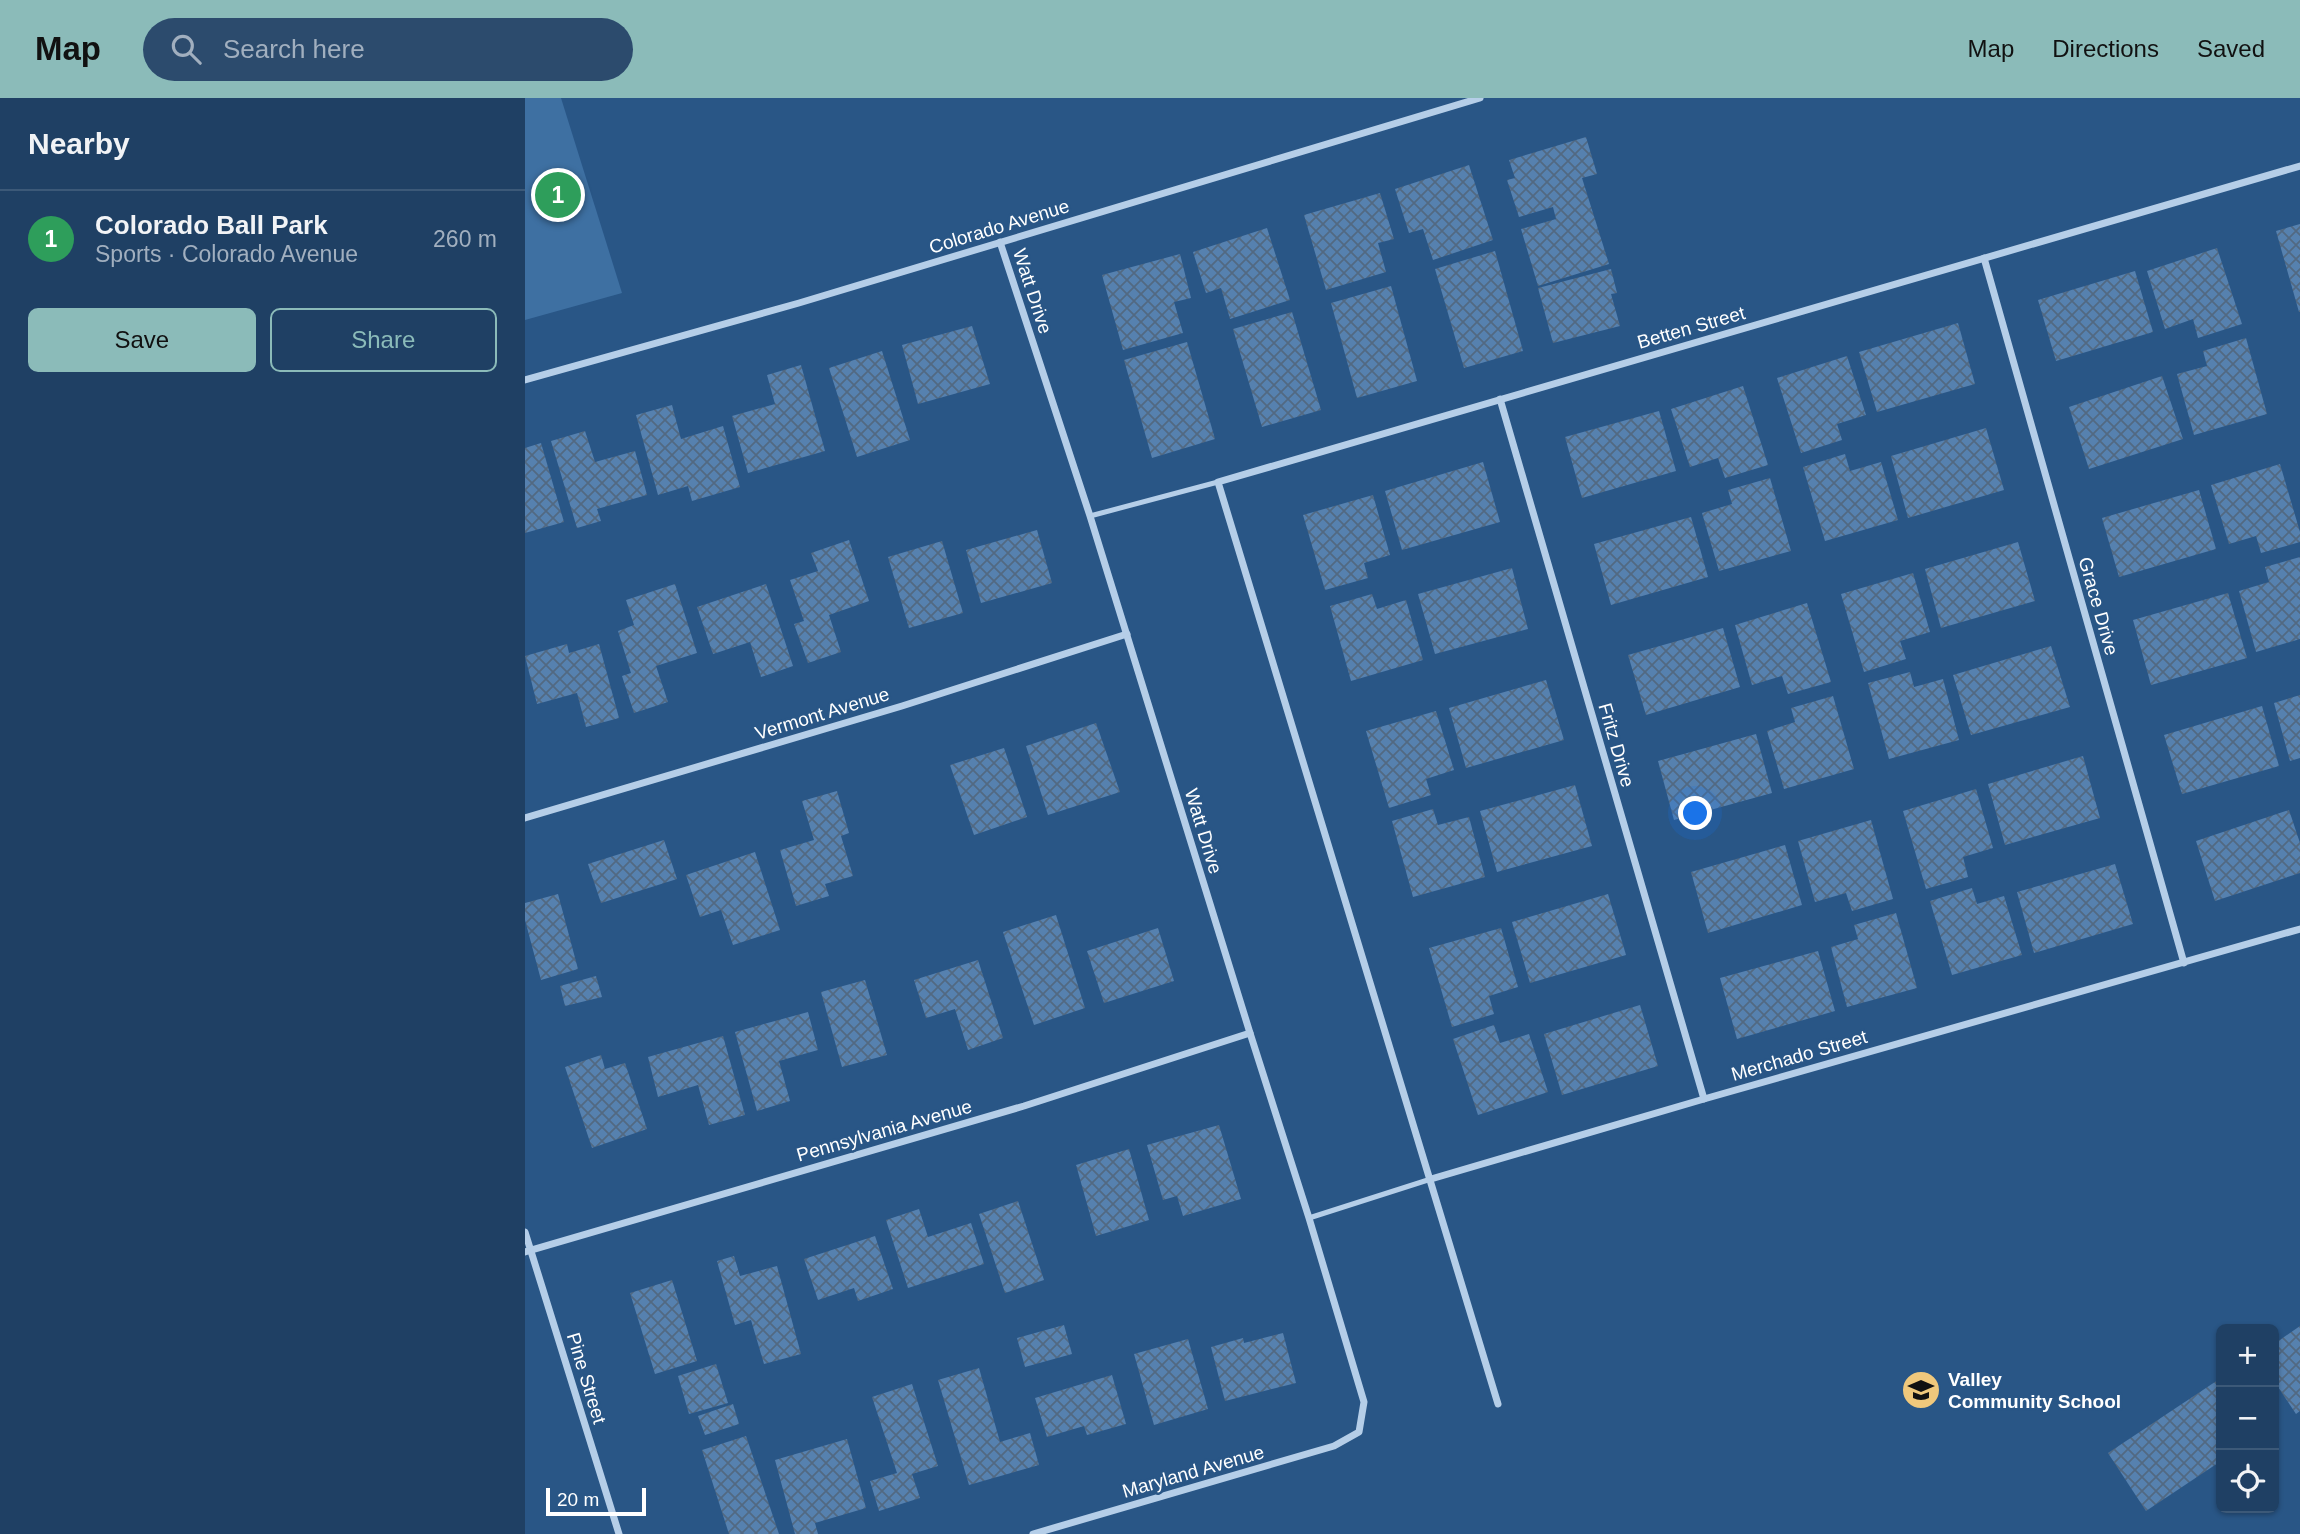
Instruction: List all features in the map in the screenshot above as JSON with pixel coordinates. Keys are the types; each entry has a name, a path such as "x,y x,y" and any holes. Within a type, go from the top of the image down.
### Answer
{"street":[{"name":"Colorado Avenue","path":"525,380 799,303 1480,98"},
{"name":"Betten Street","path":"1218,482 2300,166"},
{"name":"Watt Drive","path":"1000,242 1090,516 1309,1218 1364,1402 1359,1432"},
{"name":"Grace Drive","path":"1984,258 2184,963"},
{"name":"Fritz Drive","path":"1500,399 1704,1099"},
{"path":"1218,482 1498,1404"},
{"name":"Vermont Avenue","path":"525,818 902,706 1127,634"},
{"name":"Merchado Street","path":"1431,1180 2300,929"},
{"name":"Pennsylvania Avenue","path":"528,1251 1024,1106 1250,1033"},
{"name":"Pine Street","path":"525,1231 528,1251 619,1534"},
{"name":"Maryland Avenue","path":"1033,1534 1334,1446 1359,1432"}],"lane":[{"name":"Betten Street","path":"1090,516 1218,482"},
{"name":"Merchado Street","path":"1309,1218 1431,1180"}],"shaded area":[{"path":"525,98 561,98 622,293 525,320"}],"building":[{"path":"1586,137 1597,174 1582,178 1609,264 1538,286 1521,229 1556,219 1553,207 1519,217 1507,180 1515,178 1509,160"},
{"path":"1469,165 1493,240 1433,260 1423,229 1409,233 1395,189"},
{"path":"1380,193 1394,239 1378,243 1386,272 1326,290 1304,215"},
{"path":"2300,224 2300,312 2299,312 2276,231"},
{"path":"1267,228 1290,300 1230,319 1221,288 1206,293 1193,252"},
{"path":"2217,248 2242,324 2198,338 2193,319 2165,329 2147,271"},
{"path":"1495,251 1523,351 1464,368 1435,269"},
{"path":"1180,254 1191,298 1174,302 1183,333 1123,350 1102,275"},
{"path":"1611,269 1617,293 1611,294 1620,326 1553,343 1538,288"},
{"path":"2135,271 2153,332 2056,361 2038,300"},
{"path":"1391,286 1417,381 1357,398 1331,303"},
{"path":"1292,312 1321,410 1262,427 1233,329"},
{"path":"1958,323 1975,384 1877,412 1859,352"},
{"path":"972,326 990,384 918,404 902,345"},
{"path":"2246,338 2267,414 2194,435 2177,374 2207,366 2203,351"},
{"path":"1187,342 1215,439 1152,458 1124,360"},
{"path":"882,351 910,440 857,457 829,368"},
{"path":"1847,356 1866,415 1837,424 1842,440 1801,453 1777,378"},
{"path":"801,365 825,451 748,473 732,416 775,404 767,375"},
{"path":"2162,376 2183,439 2089,469 2069,407"},
{"path":"1743,386 1768,465 1725,478 1718,458 1690,467 1671,409"},
{"path":"672,405 681,439 723,426 740,487 692,501 688,486 658,495 636,415"},
{"path":"1659,411 1676,471 1582,498 1565,437"},
{"path":"1986,428 2004,490 1908,518 1891,456"},
{"path":"585,431 595,462 635,451 647,495 597,509 601,521 577,528 551,441"},
{"path":"541,443 564,522 525,533 525,448"},
{"path":"1845,454 1850,471 1881,462 1898,520 1825,541 1803,467"},
{"path":"1483,462 1500,522 1402,550 1385,491"},
{"path":"2280,464 2300,532 2300,542 2261,553 2256,536 2229,544 2211,485"},
{"path":"1770,478 1791,551 1719,571 1702,513 1732,504 1728,490"},
{"path":"2199,490 2216,549 2119,577 2102,518"},
{"path":"1373,495 1390,555 1364,563 1368,578 1325,590 1303,515"},
{"path":"1691,517 1708,577 1611,605 1594,544"},
{"path":"1037,530 1052,583 981,603 966,550"},
{"path":"849,540 869,601 829,615 841,652 808,663 794,624 804,621 790,580 818,571 811,553"},
{"path":"942,541 963,613 909,628 888,557"},
{"path":"2018,542 2035,601 1941,628 1925,569"},
{"path":"2300,557 2300,639 2256,652 2239,591 2269,582 2265,567"},
{"path":"1512,568 1528,629 1435,654 1418,594"},
{"path":"1913,573 1930,632 1900,641 1906,659 1864,672 1841,594"},
{"path":"675,584 697,653 656,666 668,702 634,713 622,676 631,673 618,631 634,625 626,600"},
{"path":"766,584 793,666 761,677 750,642 713,654 697,607"},
{"path":"2228,593 2247,658 2151,685 2133,620"},
{"path":"1372,594 1377,609 1406,600 1423,660 1351,681 1330,606"},
{"path":"1807,603 1831,682 1788,694 1782,676 1752,685 1735,625"},
{"path":"1723,628 1740,687 1646,715 1628,655"},
{"path":"567,644 569,653 599,644 619,718 586,727 577,693 537,704 525,656"},
{"path":"2051,646 2070,707 1971,735 1953,675"},
{"path":"1910,672 1914,687 1943,679 1959,740 1889,759 1868,683"},
{"path":"1546,680 1564,740 1466,768 1449,708"},
{"path":"2300,695 2300,758 2290,761 2274,703"},
{"path":"1833,696 1854,769 1784,789 1767,731 1795,722 1791,708"},
{"path":"2262,706 2279,766 2182,794 2164,735"},
{"path":"1436,711 1454,770 1426,779 1431,795 1389,808 1366,731"},
{"path":"1096,723 1120,792 1048,815 1026,746"},
{"path":"1756,734 1772,793 1674,820 1658,761"},
{"path":"1004,748 1027,817 974,835 950,765"},
{"path":"2083,756 2100,818 2005,845 1988,784"},
{"path":"1575,785 1592,846 1497,872 1480,811"},
{"path":"1976,789 1993,848 1963,857 1968,877 1926,889 1903,811"},
{"path":"837,791 849,833 841,836 853,876 825,884 829,896 796,906 780,850 814,840 802,801"},
{"path":"1433,809 1438,825 1469,817 1485,877 1413,897 1392,821"},
{"path":"2289,810 2300,843 2300,873 2215,901 2196,841"},
{"path":"1871,820 1893,899 1852,911 1846,893 1815,902 1798,841"},
{"path":"664,840 677,879 601,903 588,864"},
{"path":"1785,845 1802,905 1708,933 1691,872"},
{"path":"755,852 780,930 733,945 721,910 700,917 686,875"},
{"path":"2115,864 2133,924 2034,953 2017,892"},
{"path":"1972,888 1977,904 2004,896 2022,955 1952,975 1930,901"},
{"path":"558,894 578,969 541,980 525,920 525,903"},
{"path":"1608,894 1626,955 1530,983 1512,922"},
{"path":"1896,913 1917,988 1847,1007 1831,947 1858,939 1854,925"},
{"path":"1056,915 1085,1008 1034,1025 1003,932"},
{"path":"1158,928 1174,981 1104,1003 1087,951"},
{"path":"1501,928 1518,987 1489,996 1494,1014 1452,1027 1429,948"},
{"path":"1818,951 1835,1011 1737,1039 1720,978"},
{"path":"978,960 1003,1038 968,1050 955,1009 926,1018 914,980"},
{"path":"596,976 602,997 565,1006 560,986"},
{"path":"865,980 887,1055 842,1067 821,992"},
{"path":"1640,1005 1658,1066 1562,1095 1544,1034"},
{"path":"808,1012 818,1050 779,1061 790,1101 757,1111 735,1032"},
{"path":"1494,1025 1500,1043 1529,1034 1548,1092 1478,1115 1453,1039"},
{"path":"723,1036 745,1115 709,1125 698,1085 658,1097 648,1057"},
{"path":"601,1055 605,1069 625,1063 647,1129 592,1148 565,1067"},
{"path":"1219,1125 1241,1199 1183,1216 1177,1196 1163,1200 1147,1145"},
{"path":"1129,1149 1149,1220 1096,1236 1076,1165"},
{"path":"1018,1201 1044,1280 1005,1293 979,1214"},
{"path":"919,1209 928,1237 971,1223 984,1264 908,1288 886,1220"},
{"path":"875,1236 893,1289 858,1301 854,1288 818,1300 804,1259"},
{"path":"734,1256 740,1276 777,1266 801,1354 764,1364 751,1320 735,1325 717,1261"},
{"path":"672,1280 697,1361 655,1374 630,1293"},
{"path":"1064,1325 1072,1354 1025,1367 1017,1338"},
{"path":"2300,1326 2300,1411 2296,1414 2279,1388 2279,1341"},
{"path":"1283,1333 1296,1383 1225,1401 1211,1347 1243,1338 1244,1343"},
{"path":"1188,1339 1208,1409 1154,1425 1134,1354"},
{"path":"716,1364 728,1403 689,1414 678,1376"},
{"path":"979,1368 1000,1442 1030,1433 1039,1465 969,1485 938,1380"},
{"path":"1112,1375 1126,1424 1087,1435 1084,1426 1047,1437 1035,1398"},
{"path":"2216,1381 2216,1464 2146,1511 2108,1453"},
{"path":"912,1384 938,1466 912,1474 920,1498 879,1511 870,1481 897,1473 872,1397"},
{"path":"733,1404 739,1424 705,1435 698,1416"},
{"path":"746,1436 779,1534 729,1534 702,1450"},
{"path":"847,1439 866,1508 815,1523 818,1534 795,1534 775,1460"}],"place":[{"name":"Colorado Ball Park","path":"558,195"},
{"name":"Valley Community School","path":"1921,1390"}]}
